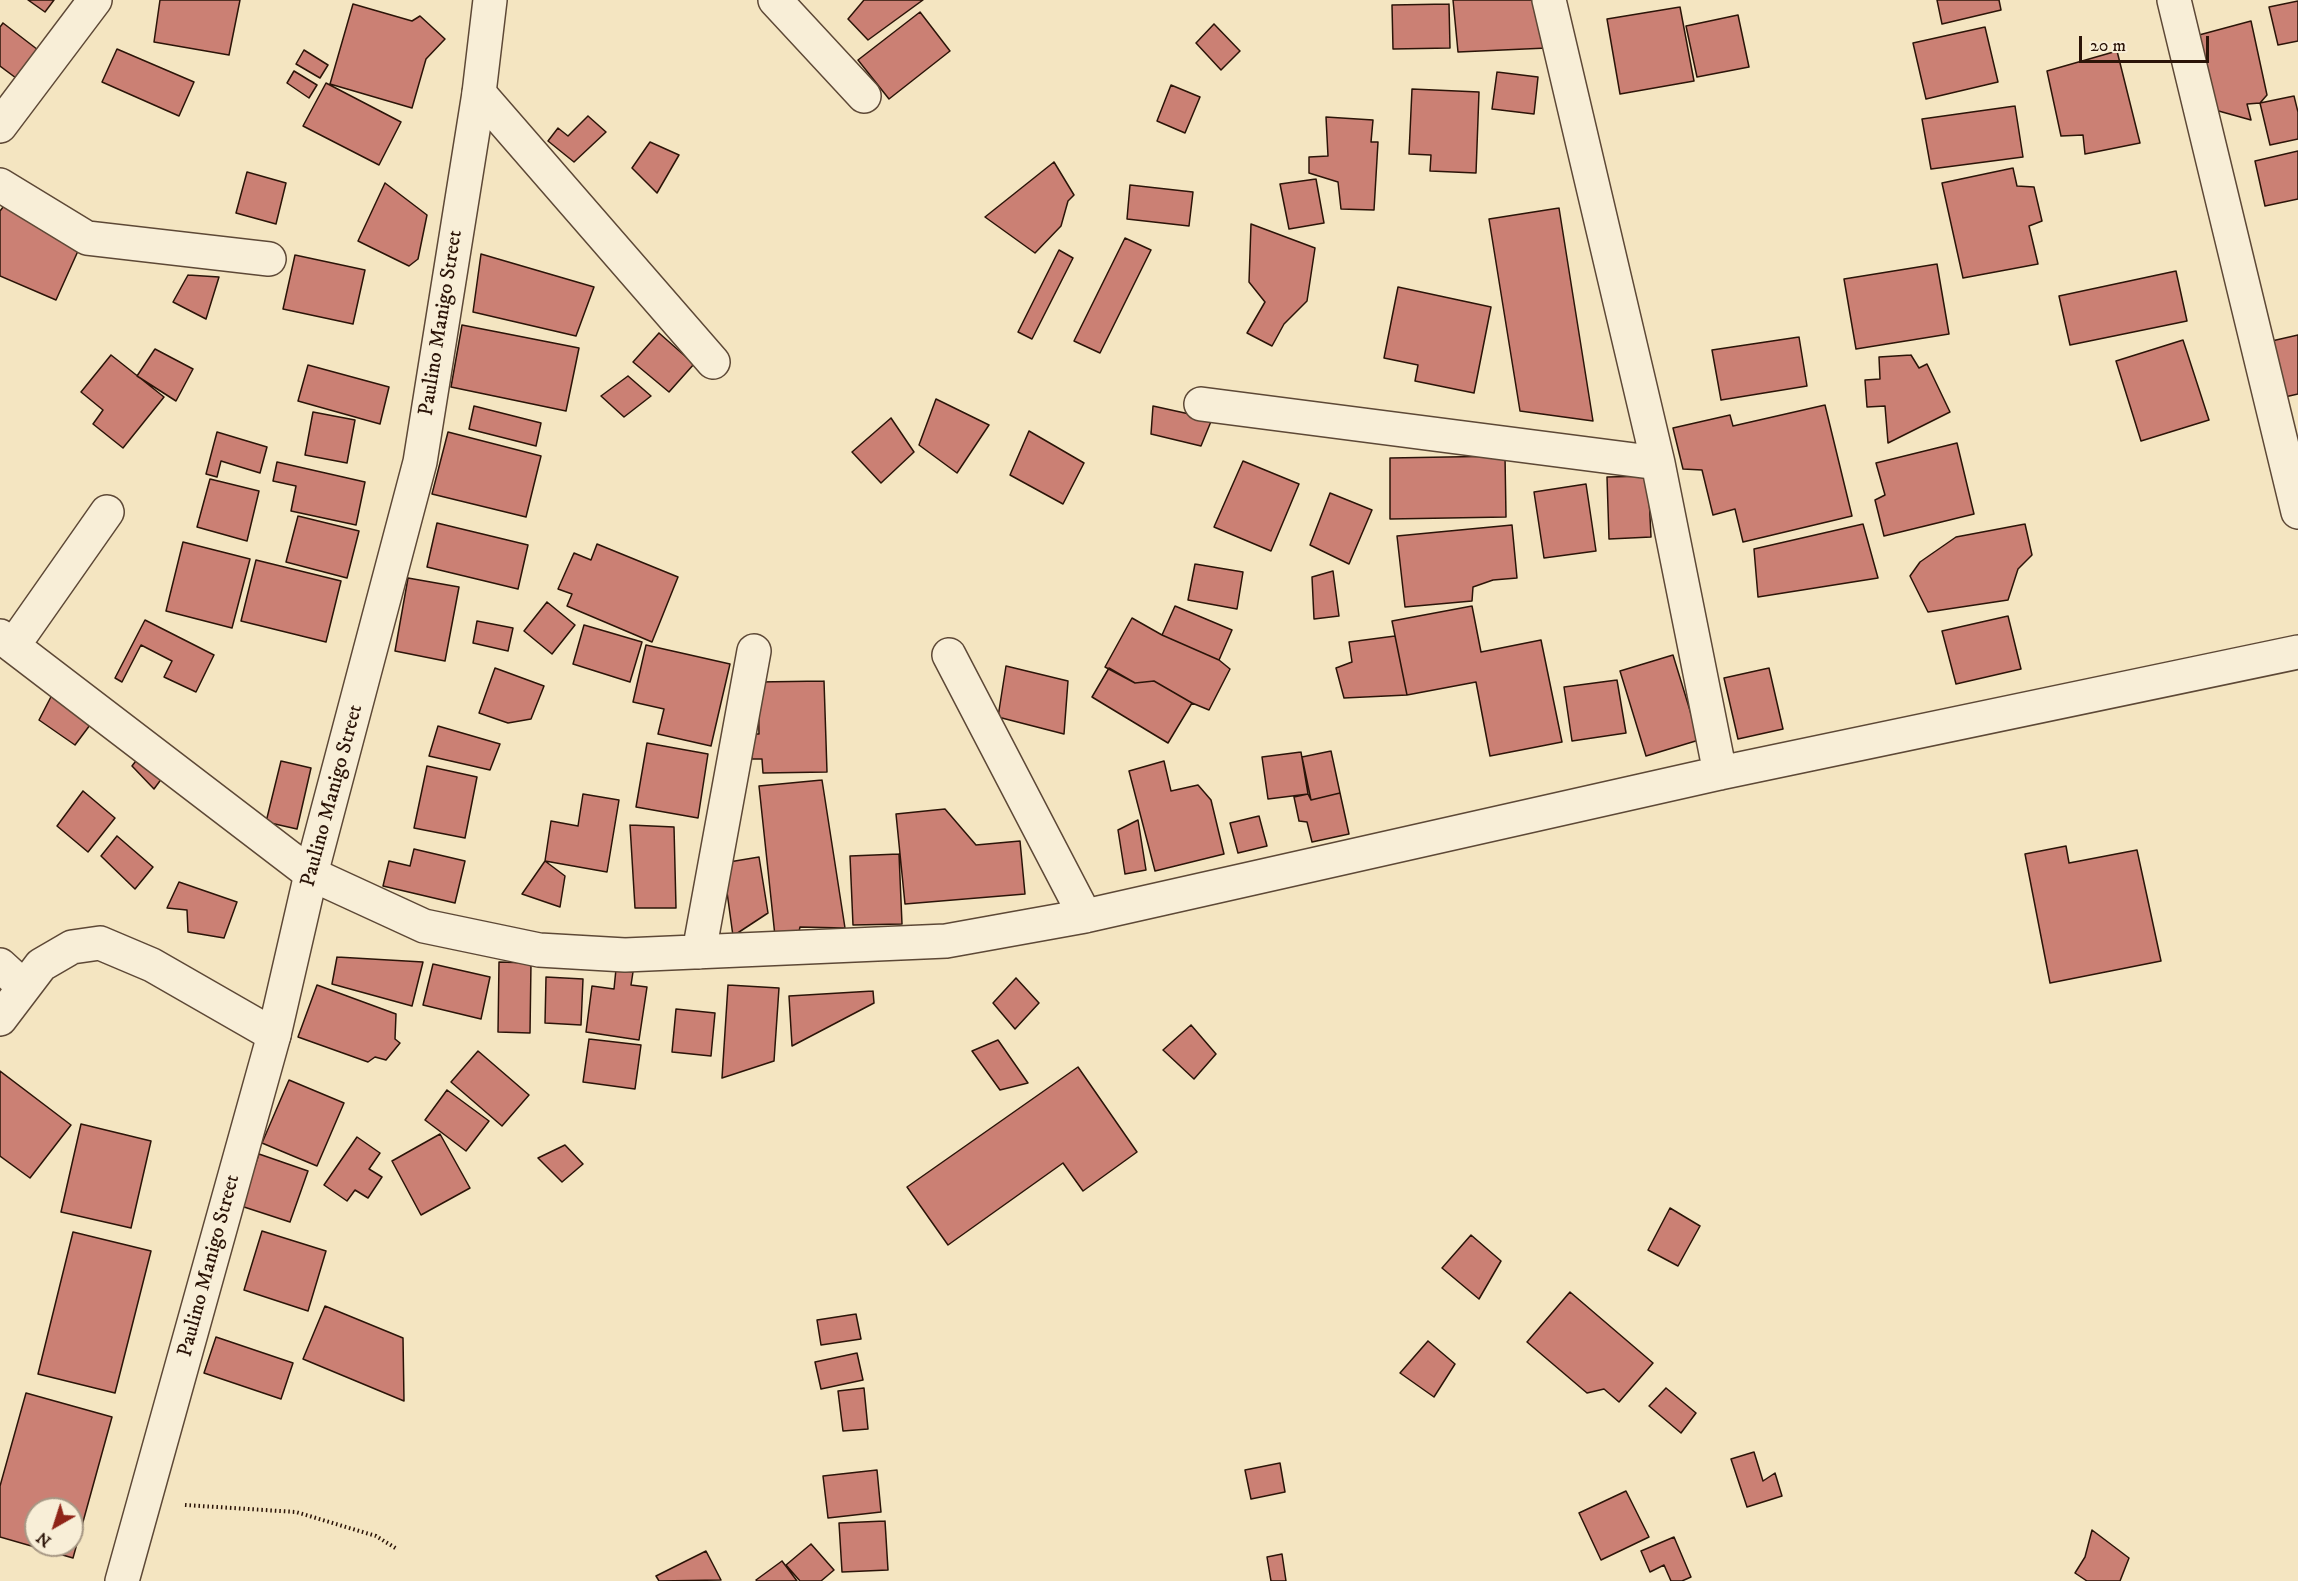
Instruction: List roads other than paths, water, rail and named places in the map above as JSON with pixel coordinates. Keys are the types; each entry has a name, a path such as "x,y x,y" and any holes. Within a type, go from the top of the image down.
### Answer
{"street":[{"path":"0,126 95,0"},
{"name":"Paulino Manigo Street","path":"122,1581 274,1035 311,874 420,462 479,93 490,0"},
{"path":"775,0 864,96"},
{"path":"1548,0 1658,463 1720,773"},
{"path":"2174,0 2298,512"},
{"path":"479,93 713,362"},
{"path":"0,185 87,238 269,258"},
{"path":"1201,404 1658,463"},
{"path":"107,512 7,641 311,874 424,926 539,950 625,955 946,941 1085,916 1720,773 2298,652"},
{"path":"699,952 754,651"},
{"path":"949,656 1085,916"},
{"path":"0,1018 41,965 59,954 86,943 100,943 152,965 274,1035"},
{"path":"0,965 24,987"}]}
